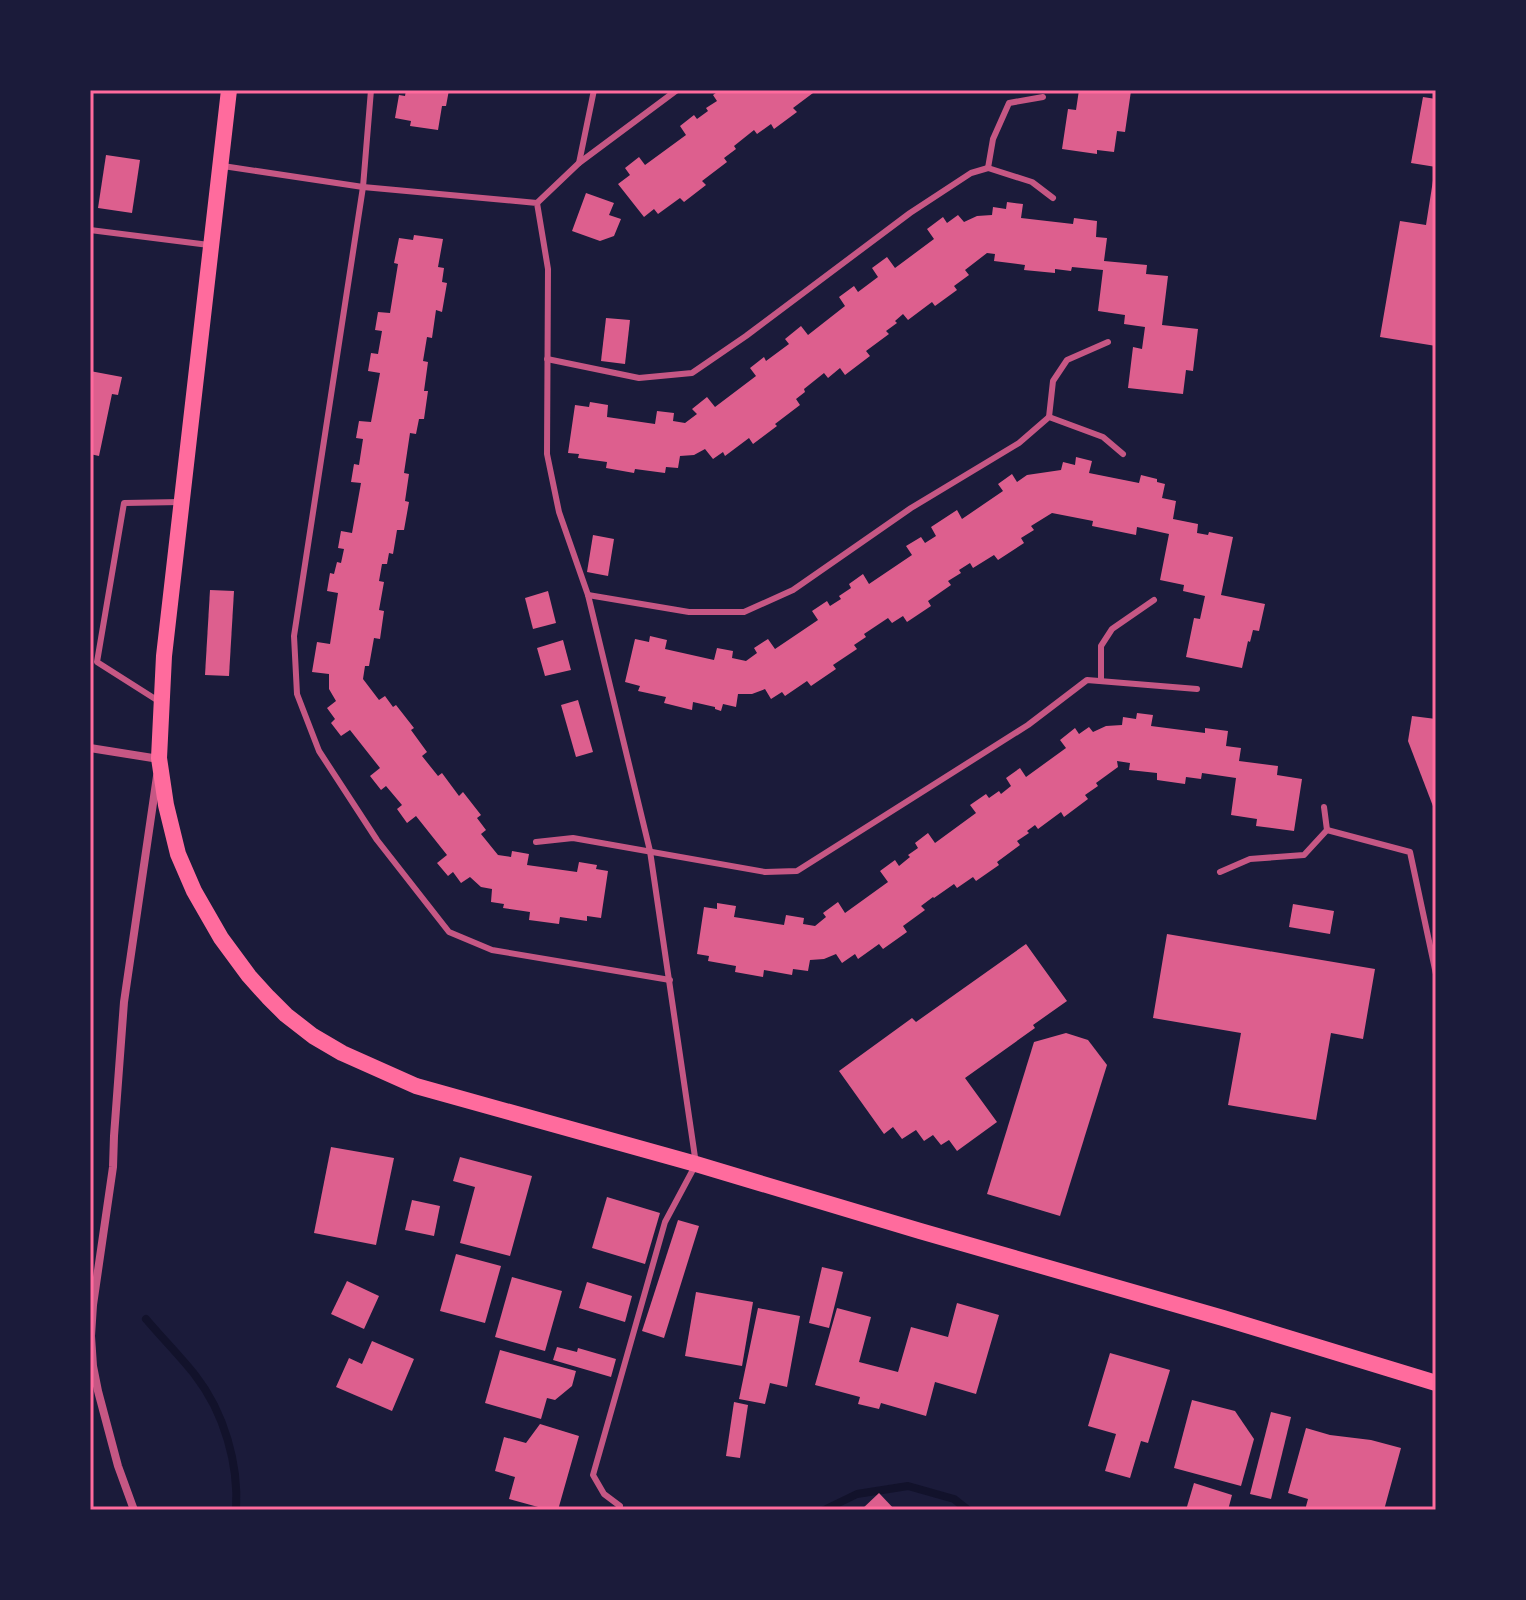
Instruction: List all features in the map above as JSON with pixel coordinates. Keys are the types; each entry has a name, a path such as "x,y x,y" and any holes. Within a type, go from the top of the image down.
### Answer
{"main road":[{"path":"229,90 164,656 159,758 178,854 194,891 221,938 249,976 286,1015 313,1036 342,1053 416,1086 696,1164 1436,1383"}],"street":[{"path":"94,748 159,758 124,1002 113,1167 91,1336 98,1391 118,1466 134,1510"}],"lane":[{"path":"371,90 363,187 294,636 297,694 319,751 377,840 449,932 492,950 670,980"},
{"path":"579,163 594,90"},
{"path":"220,165 363,187 537,203 579,163 677,90"},
{"path":"988,168 993,139 1009,103 1043,97"},
{"path":"547,359 639,378 692,373 910,213 971,173 988,168 1032,182 1053,198"},
{"path":"537,203 548,269 547,454 559,512 588,595 650,851 696,1164 665,1222 593,1475 604,1494 620,1506 618,1510"},
{"path":"90,230 211,245"},
{"path":"588,595 689,612 744,612 793,590 911,508 1019,443 1049,417 1053,381 1067,360 1108,342"},
{"path":"1049,417 1103,437 1123,454"},
{"path":"160,703 97,662 124,503 181,502"},
{"path":"1101,681 1101,646 1112,629 1154,600"},
{"path":"536,842 573,838 765,872 797,871 1028,725 1087,680 1197,689"},
{"path":"90,740 94,748"},
{"path":"1324,807 1327,830"},
{"path":"1220,872 1250,859 1304,855 1327,830"},
{"path":"1327,830 1410,852 1436,974"}],"building":[{"path":"406,90 449,90 446,106 442,106 438,130 410,126 411,121 395,118 399,95 405,96"},
{"path":"720,90 735,93 739,90 817,90 793,108 797,112 774,129 771,124 757,134 754,130 734,146 736,149 724,158 727,162 702,181 706,185 684,202 680,198 658,214 654,209 644,217 618,184 630,175 625,168 639,157 645,165 686,135 680,126 694,115 697,119 708,111 706,108 717,101 713,95"},
{"path":"1079,90 1131,91 1125,132 1117,131 1114,152 1097,150 1097,154 1062,149 1068,109 1076,110"},
{"path":"1423,97 1436,99 1436,167 1411,163"},
{"path":"106,155 140,160 132,213 98,208"},
{"path":"1434,174 1436,346 1380,337 1400,221 1426,225"},
{"path":"586,193 614,203 609,215 621,219 614,236 600,241 572,231"},
{"path":"1007,202 1023,204 1021,218 1073,224 1074,218 1097,221 1096,237 1107,238 1104,261 1147,265 1146,274 1168,276 1162,325 1198,329 1193,371 1186,370 1183,394 1128,388 1133,347 1142,349 1145,327 1124,324 1125,315 1098,311 1103,270 1072,267 1071,271 1055,269 1055,273 1024,270 1025,265 994,261 995,254 987,253 965,270 969,275 954,286 957,290 935,306 932,302 908,320 903,314 886,331 889,334 866,351 870,356 845,375 840,368 828,378 824,373 804,389 805,392 796,399 800,405 753,444 749,438 725,456 723,452 713,459 705,449 694,455 680,456 678,468 666,467 665,473 635,469 634,473 606,468 607,462 578,458 579,454 568,453 575,405 589,407 590,402 608,405 607,417 655,424 657,411 674,413 673,421 685,423 697,414 692,409 707,397 715,407 756,376 750,368 764,357 766,361 789,344 785,339 801,326 808,335 845,306 839,297 854,286 858,292 878,277 872,268 887,257 895,268 934,239 927,229 943,217 947,223 958,215 964,222 977,216 992,215 993,207 1006,209"},
{"path":"414,235 443,239 438,267 444,268 442,282 447,283 442,312 436,310 432,338 427,337 423,361 428,362 424,419 419,419 416,434 410,433 404,473 409,474 405,501 409,502 404,530 397,530 393,554 389,553 387,564 382,564 379,581 384,582 379,610 384,611 380,639 374,638 369,666 365,666 363,679 379,700 385,696 393,707 396,705 427,752 422,756 438,776 442,773 459,796 463,792 481,815 477,818 486,830 481,834 498,855 511,857 512,851 529,854 527,865 577,872 579,862 597,865 596,869 608,871 601,918 587,916 587,921 560,917 559,924 529,920 530,912 503,908 504,904 491,902 492,889 481,887 470,877 461,883 453,872 448,876 437,863 447,855 416,816 407,823 397,809 402,805 386,786 381,790 370,776 380,768 350,730 341,736 331,723 335,719 327,708 336,701 329,689 329,674 312,672 317,642 330,644 338,593 327,591 330,573 334,574 337,562 341,563 344,549 338,548 341,531 352,533 361,483 351,482 354,464 359,465 363,439 356,438 359,421 371,422 380,373 368,371 371,353 378,354 382,331 375,330 378,312 390,313 399,238 413,240"},
{"path":"606,318 630,320 625,364 601,361"},
{"path":"90,371 122,377 118,395 112,394 99,456 90,454"},
{"path":"1076,457 1092,461 1089,473 1139,483 1141,475 1157,479 1157,482 1165,484 1162,498 1176,501 1173,519 1198,524 1197,533 1233,537 1221,595 1265,604 1259,631 1253,630 1248,641 1242,668 1186,657 1194,618 1200,619 1205,596 1183,591 1184,585 1160,580 1169,534 1137,527 1136,535 1092,526 1093,521 1052,513 1031,526 1034,530 1021,538 1024,543 998,560 994,555 973,568 970,563 959,570 961,573 948,581 951,585 928,601 931,606 907,622 903,616 892,623 888,618 864,634 866,637 854,645 857,649 833,665 836,669 811,686 807,681 785,696 782,692 771,699 765,689 752,694 738,694 736,707 723,704 721,711 693,702 692,710 664,703 666,697 638,691 640,686 625,682 635,639 649,642 650,636 667,640 665,649 714,660 717,648 733,651 732,658 746,661 757,653 754,648 768,639 775,649 818,620 812,611 827,601 830,606 841,599 839,596 851,588 849,584 863,574 869,584 912,555 906,546 921,537 925,543 936,536 931,527 957,510 962,519 1003,491 998,484 1012,474 1017,482 1027,475 1061,470 1063,462 1075,465"},
{"path":"593,535 614,539 608,576 587,572"},
{"path":"210,590 234,591 229,676 205,675"},
{"path":"548,591 556,623 533,629 525,598"},
{"path":"563,640 571,670 545,676 537,648"},
{"path":"578,700 593,752 576,757 561,705"},
{"path":"1137,713 1153,715 1151,726 1205,733 1205,728 1228,731 1226,746 1241,748 1239,761 1278,766 1277,775 1302,779 1294,831 1256,826 1257,819 1231,815 1236,778 1202,773 1201,779 1186,777 1185,784 1157,780 1157,773 1129,770 1130,763 1117,761 1118,767 1085,795 1088,799 1064,817 1061,812 1038,829 1035,825 1017,841 1020,845 997,862 999,865 976,881 973,877 957,888 954,884 933,897 921,906 925,910 903,926 907,932 883,949 879,944 858,959 855,954 842,963 836,954 810,960 808,971 793,969 792,975 764,970 763,977 735,972 736,966 708,961 709,956 697,954 704,907 717,909 717,903 736,906 734,917 784,925 786,915 804,918 803,924 815,926 826,917 823,913 838,902 845,913 888,882 880,871 895,860 899,866 918,848 915,843 928,833 935,843 976,813 970,805 986,794 989,798 999,791 1001,794 1011,786 1006,778 1020,768 1026,777 1066,748 1060,740 1075,728 1079,734 1089,727 1093,732 1106,726 1122,725 1123,717 1136,719"},
{"path":"1412,716 1436,719 1436,814 1408,741"},
{"path":"1293,904 1334,911 1330,934 1289,927"},
{"path":"1167,934 1375,969 1363,1039 1331,1033 1316,1120 1228,1105 1241,1033 1153,1018"},
{"path":"1026,944 1067,1001 965,1078 997,1122 957,1151 949,1140 941,1145 933,1135 924,1141 916,1130 902,1139 893,1127 884,1134 839,1071 912,1018 916,1022"},
{"path":"1066,1033 1088,1040 1107,1065 1060,1216 987,1194 1034,1042"},
{"path":"331,1147 394,1158 376,1245 314,1233"},
{"path":"460,1157 532,1176 510,1256 460,1243 475,1187 453,1181"},
{"path":"607,1197 660,1213 645,1264 592,1248"},
{"path":"412,1200 440,1206 434,1236 405,1230"},
{"path":"678,1220 699,1226 664,1338 642,1331"},
{"path":"456,1254 501,1266 485,1323 440,1311"},
{"path":"822,1267 843,1272 829,1328 809,1323"},
{"path":"512,1277 562,1291 545,1351 495,1337"},
{"path":"347,1281 379,1296 364,1329 331,1314"},
{"path":"587,1282 632,1296 625,1322 579,1308"},
{"path":"696,1292 753,1302 742,1366 685,1356"},
{"path":"957,1303 999,1315 976,1394 935,1382 926,1416 881,1403 879,1409 858,1404 860,1397 815,1385 837,1308 871,1317 859,1362 898,1372 911,1327 948,1337"},
{"path":"758,1308 800,1316 787,1387 770,1383 765,1404 739,1399"},
{"path":"372,1341 414,1359 392,1411 336,1387 349,1358 362,1364"},
{"path":"557,1347 577,1352 578,1348 616,1359 611,1377 553,1360"},
{"path":"500,1350 576,1371 572,1386 555,1400 547,1398 541,1419 485,1403"},
{"path":"1110,1353 1170,1370 1148,1443 1141,1441 1130,1478 1105,1471 1116,1434 1088,1426"},
{"path":"1192,1400 1235,1411 1254,1439 1241,1486 1174,1468"},
{"path":"734,1402 748,1405 740,1458 726,1456"},
{"path":"1271,1412 1291,1417 1271,1499 1250,1494"},
{"path":"540,1424 579,1436 558,1510 509,1499 515,1477 495,1471 504,1437 526,1443"},
{"path":"1306,1428 1401,1448 1384,1510 1305,1510 1308,1499 1288,1493"},
{"path":"1194,1483 1232,1495 1228,1510 1186,1510"},
{"path":"879,1493 895,1510 861,1510"}],"waterway":[{"path":"146,1319 195,1375 214,1405 232,1457 236,1510"},
{"path":"824,1510 857,1494 908,1486 954,1499 968,1510"}]}
